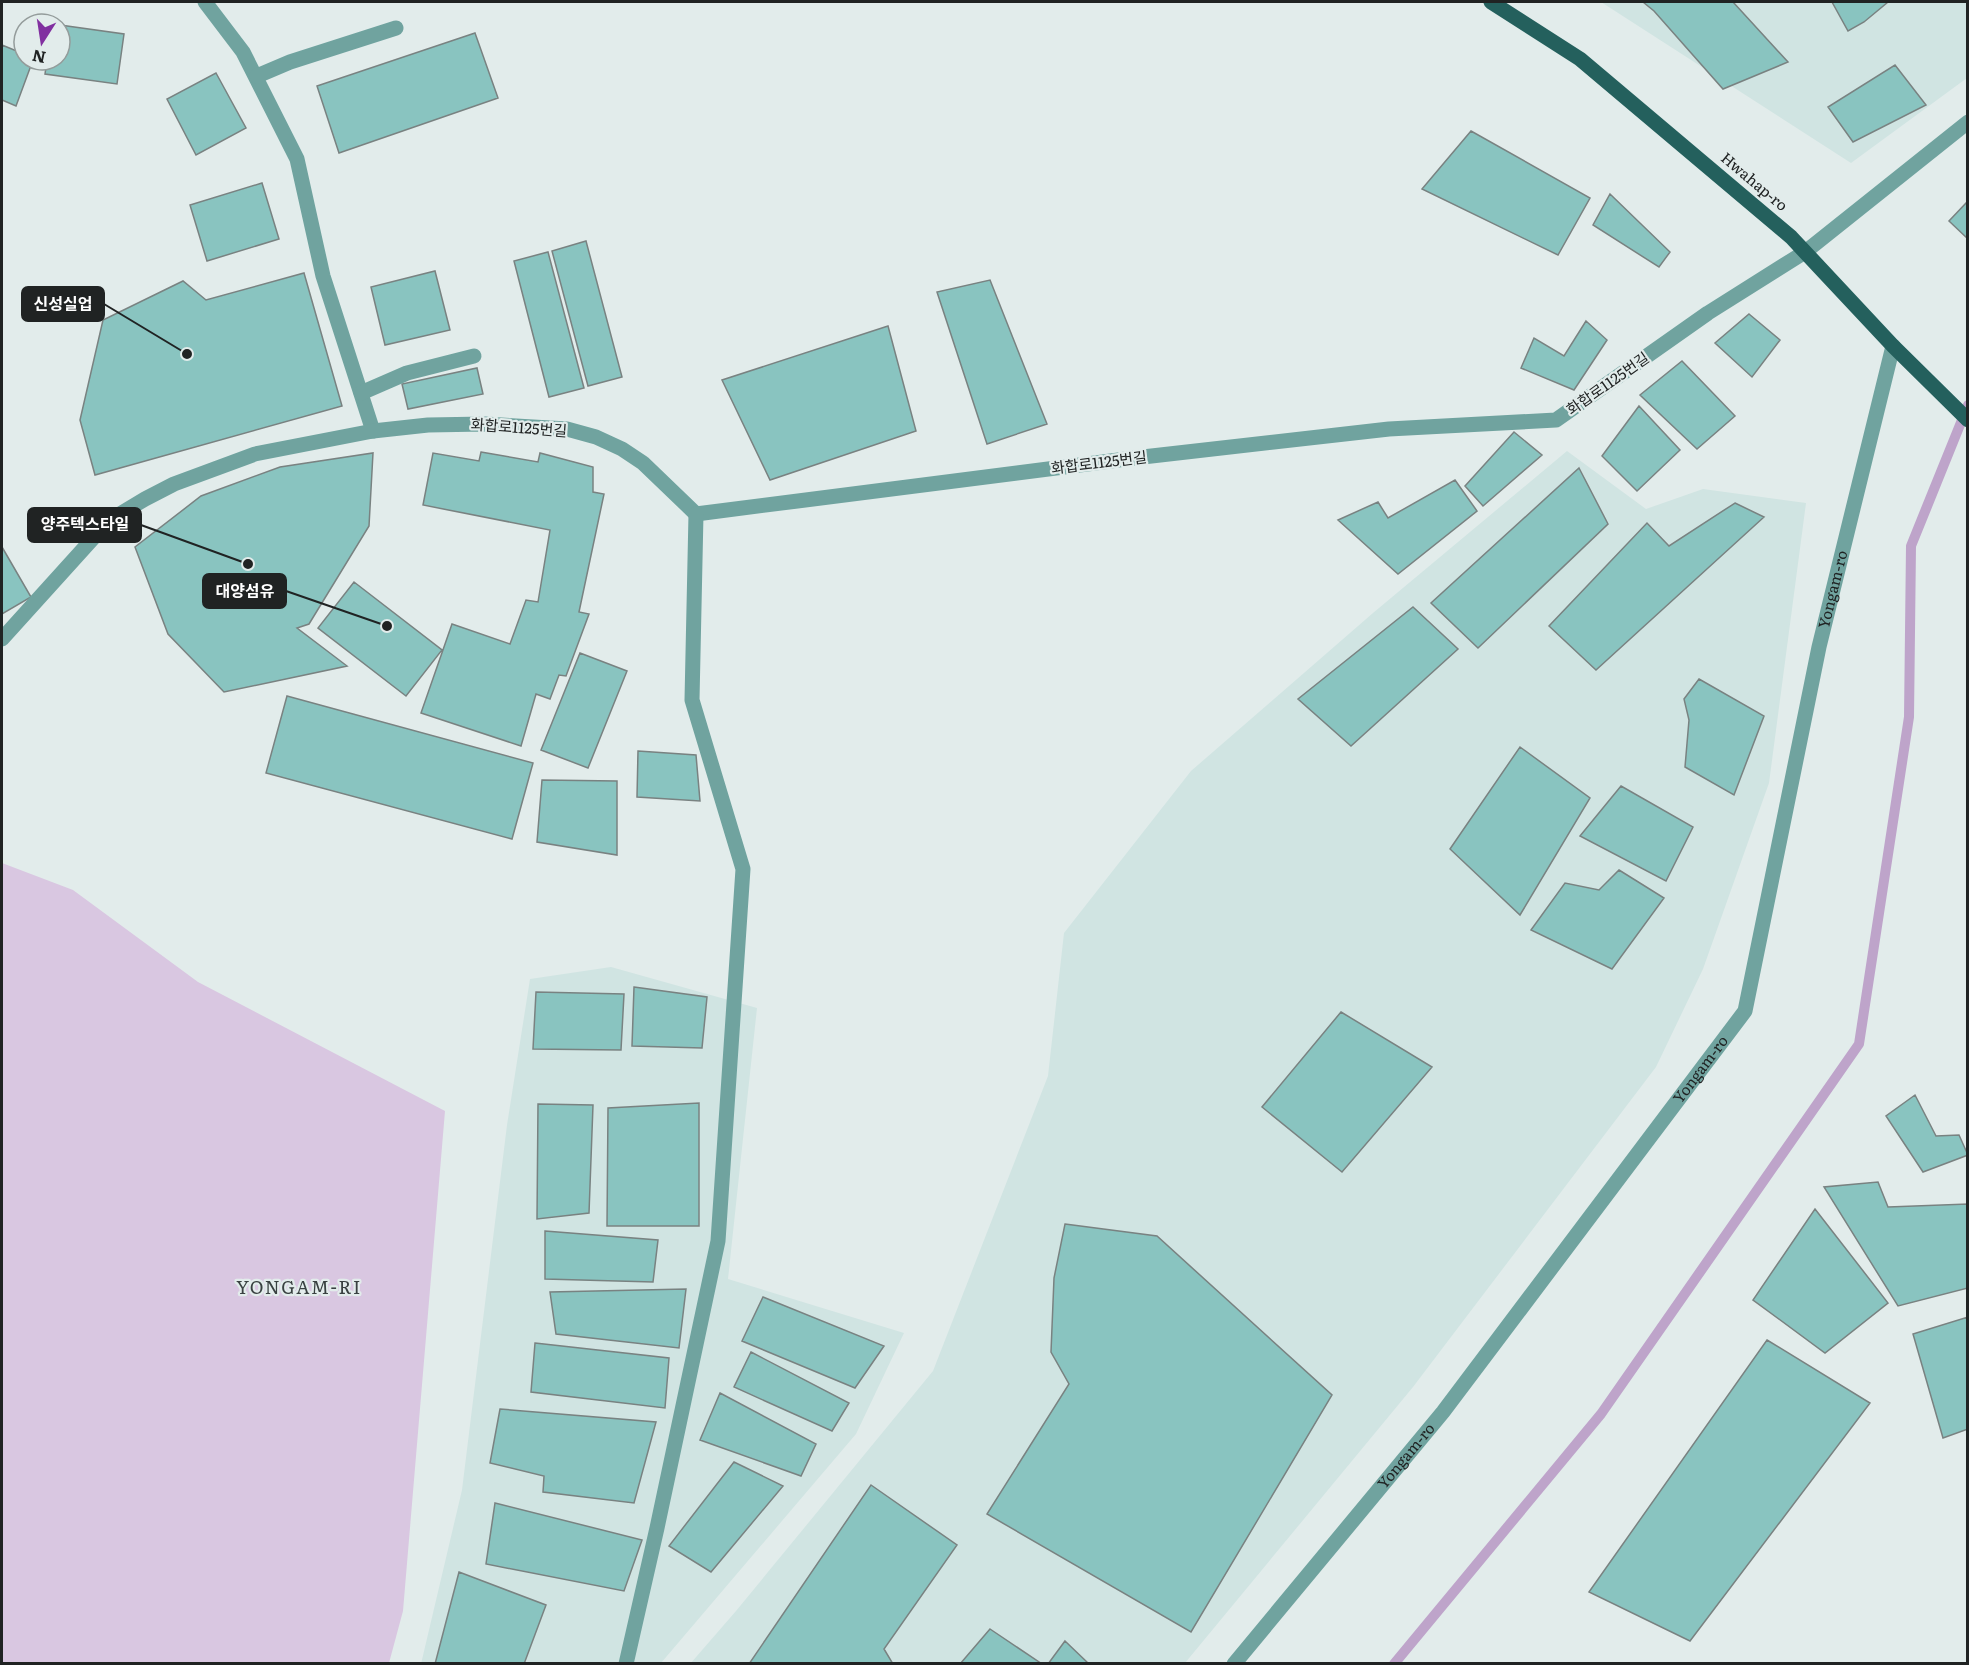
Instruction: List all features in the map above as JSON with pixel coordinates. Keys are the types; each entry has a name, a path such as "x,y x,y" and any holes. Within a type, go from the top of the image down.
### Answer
{"main road":[{"name":"Hwahap-ro","path":"1491,2 1580,59 1791,237 1893,346 1968,420"}],"street":[{"path":"205,2 243,52 297,159 323,276 373,431"},
{"path":"256,76 290,62 396,28"},
{"name":"화합로1125번길","path":"2,639 96,535 115,517 145,500 174,484 255,454 373,431 428,425 485,424 567,429 622,449 643,463 696,514 1134,458 1389,429 1556,420 1708,313 1805,252 1968,122"},
{"name":"Yongam-ro","path":"1234,1664 1443,1412 1745,1011 1818,647 1893,346"},
{"path":"361,393 407,372 474,356"},
{"path":"626,1664 718,1241 743,869 692,699 696,514"}],"shaded area":[{"path":"1601,2 1967,2 1967,78 1851,163"},
{"path":"1567,451 1646,509 1703,489 1806,503 1769,783 1703,969 1656,1067 1413,1387 1185,1663 690,1664 933,1371 1048,1076 1064,933 1191,771 1373,613"},
{"path":"2,863 73,890 198,982 445,1111 403,1611 389,1663 2,1663"},
{"path":"611,967 757,1008 728,1279 904,1333 856,1434 661,1663 421,1664 462,1490 507,1125 530,979"}],"building":[{"path":"1643,2 1733,2 1788,62 1723,89 1654,11"},
{"path":"1832,2 1888,2 1864,22 1848,31"},
{"path":"72,27 124,34 117,84 45,74 45,72 72,72"},
{"path":"475,33 498,98 339,153 317,86"},
{"path":"2,45 12,49 12,72 29,72 16,106 2,100"},
{"path":"1895,65 1926,105 1853,142 1828,107"},
{"path":"216,73 246,128 196,155 167,99"},
{"path":"1471,131 1590,198 1558,255 1422,189"},
{"path":"262,183 279,239 207,261 190,205"},
{"path":"1610,194 1670,252 1659,267 1593,225"},
{"path":"1968,201 1968,239 1949,221"},
{"path":"586,241 622,377 588,386 552,251"},
{"path":"548,252 584,388 549,397 514,261"},
{"path":"435,271 450,330 385,345 371,287"},
{"path":"304,273 342,406 95,475 80,420 103,320 183,281 206,300"},
{"path":"990,280 1047,424 987,444 937,292"},
{"path":"1749,314 1780,340 1752,377 1715,343"},
{"path":"1586,321 1607,340 1574,390 1521,368 1534,338 1564,356"},
{"path":"888,326 916,431 770,480 722,380"},
{"path":"1682,361 1735,416 1697,449 1640,395"},
{"path":"477,368 483,394 408,409 402,384"},
{"path":"1639,406 1680,450 1637,491 1602,456"},
{"path":"1514,432 1542,455 1483,506 1465,486"},
{"path":"481,452 538,462 540,453 593,467 593,492 604,494 579,612 589,614 566,676 559,675 550,699 536,694 521,746 421,713 452,624 510,644 526,600 538,602 550,530 423,505 433,453 479,461"},
{"path":"373,453 369,526 309,624 297,628 347,666 224,692 168,634 135,547 201,496 280,467"},
{"path":"1579,468 1608,524 1478,648 1431,603"},
{"path":"1455,480 1477,511 1398,574 1338,520 1378,502 1388,518"},
{"path":"1735,503 1764,517 1596,670 1549,626 1647,523 1669,546"},
{"path":"2,547 31,597 2,614"},
{"path":"354,582 442,650 406,696 318,628"},
{"path":"1413,607 1458,649 1351,746 1298,699"},
{"path":"580,653 627,671 588,768 541,750"},
{"path":"1699,679 1764,716 1734,795 1685,767 1689,720 1684,699"},
{"path":"287,696 533,763 512,839 266,773"},
{"path":"1520,747 1590,798 1520,915 1450,849"},
{"path":"638,751 696,755 700,801 637,797"},
{"path":"542,780 617,781 617,855 537,842"},
{"path":"1621,786 1693,827 1666,881 1580,836"},
{"path":"1619,870 1664,898 1612,969 1531,930 1565,883 1599,890"},
{"path":"634,987 707,997 702,1048 632,1046"},
{"path":"536,992 624,994 621,1050 533,1049"},
{"path":"1341,1012 1432,1067 1342,1172 1262,1107"},
{"path":"1915,1095 1936,1136 1959,1135 1968,1155 1923,1172 1886,1116"},
{"path":"699,1103 699,1226 607,1226 608,1108"},
{"path":"538,1104 593,1105 589,1213 537,1219"},
{"path":"1878,1182 1888,1207 1968,1204 1968,1288 1898,1306 1824,1187"},
{"path":"1815,1209 1888,1303 1825,1353 1753,1300"},
{"path":"1065,1224 1157,1236 1332,1395 1191,1632 987,1514 1069,1384 1051,1352 1054,1278"},
{"path":"545,1231 658,1240 653,1282 545,1279"},
{"path":"686,1289 679,1348 556,1334 550,1292"},
{"path":"763,1297 884,1346 855,1388 742,1341"},
{"path":"1968,1317 1968,1429 1943,1438 1913,1334"},
{"path":"1767,1340 1870,1403 1690,1641 1589,1592"},
{"path":"535,1343 669,1358 665,1408 531,1392"},
{"path":"751,1352 849,1403 832,1431 734,1387"},
{"path":"720,1393 816,1444 801,1476 700,1440"},
{"path":"500,1409 656,1422 634,1503 543,1492 544,1476 490,1463"},
{"path":"734,1462 783,1486 711,1572 669,1546"},
{"path":"871,1485 957,1545 884,1649 893,1664 749,1664"},
{"path":"495,1503 642,1540 624,1591 486,1564"},
{"path":"459,1572 546,1605 524,1664 435,1664"},
{"path":"990,1629 1042,1664 960,1664"},
{"path":"1065,1641 1089,1664 1048,1664"}],"waterway":[{"path":"1394,1664 1601,1414 1859,1044 1909,717 1911,546 1968,405"}],"place":[{"name":"신성실업","path":"187,354"},
{"name":"양주텍스타일","path":"248,564"},
{"name":"대양섬유","path":"387,626"}],"district":[{"name":"YONGAM-RI","path":"299,1288"}]}
